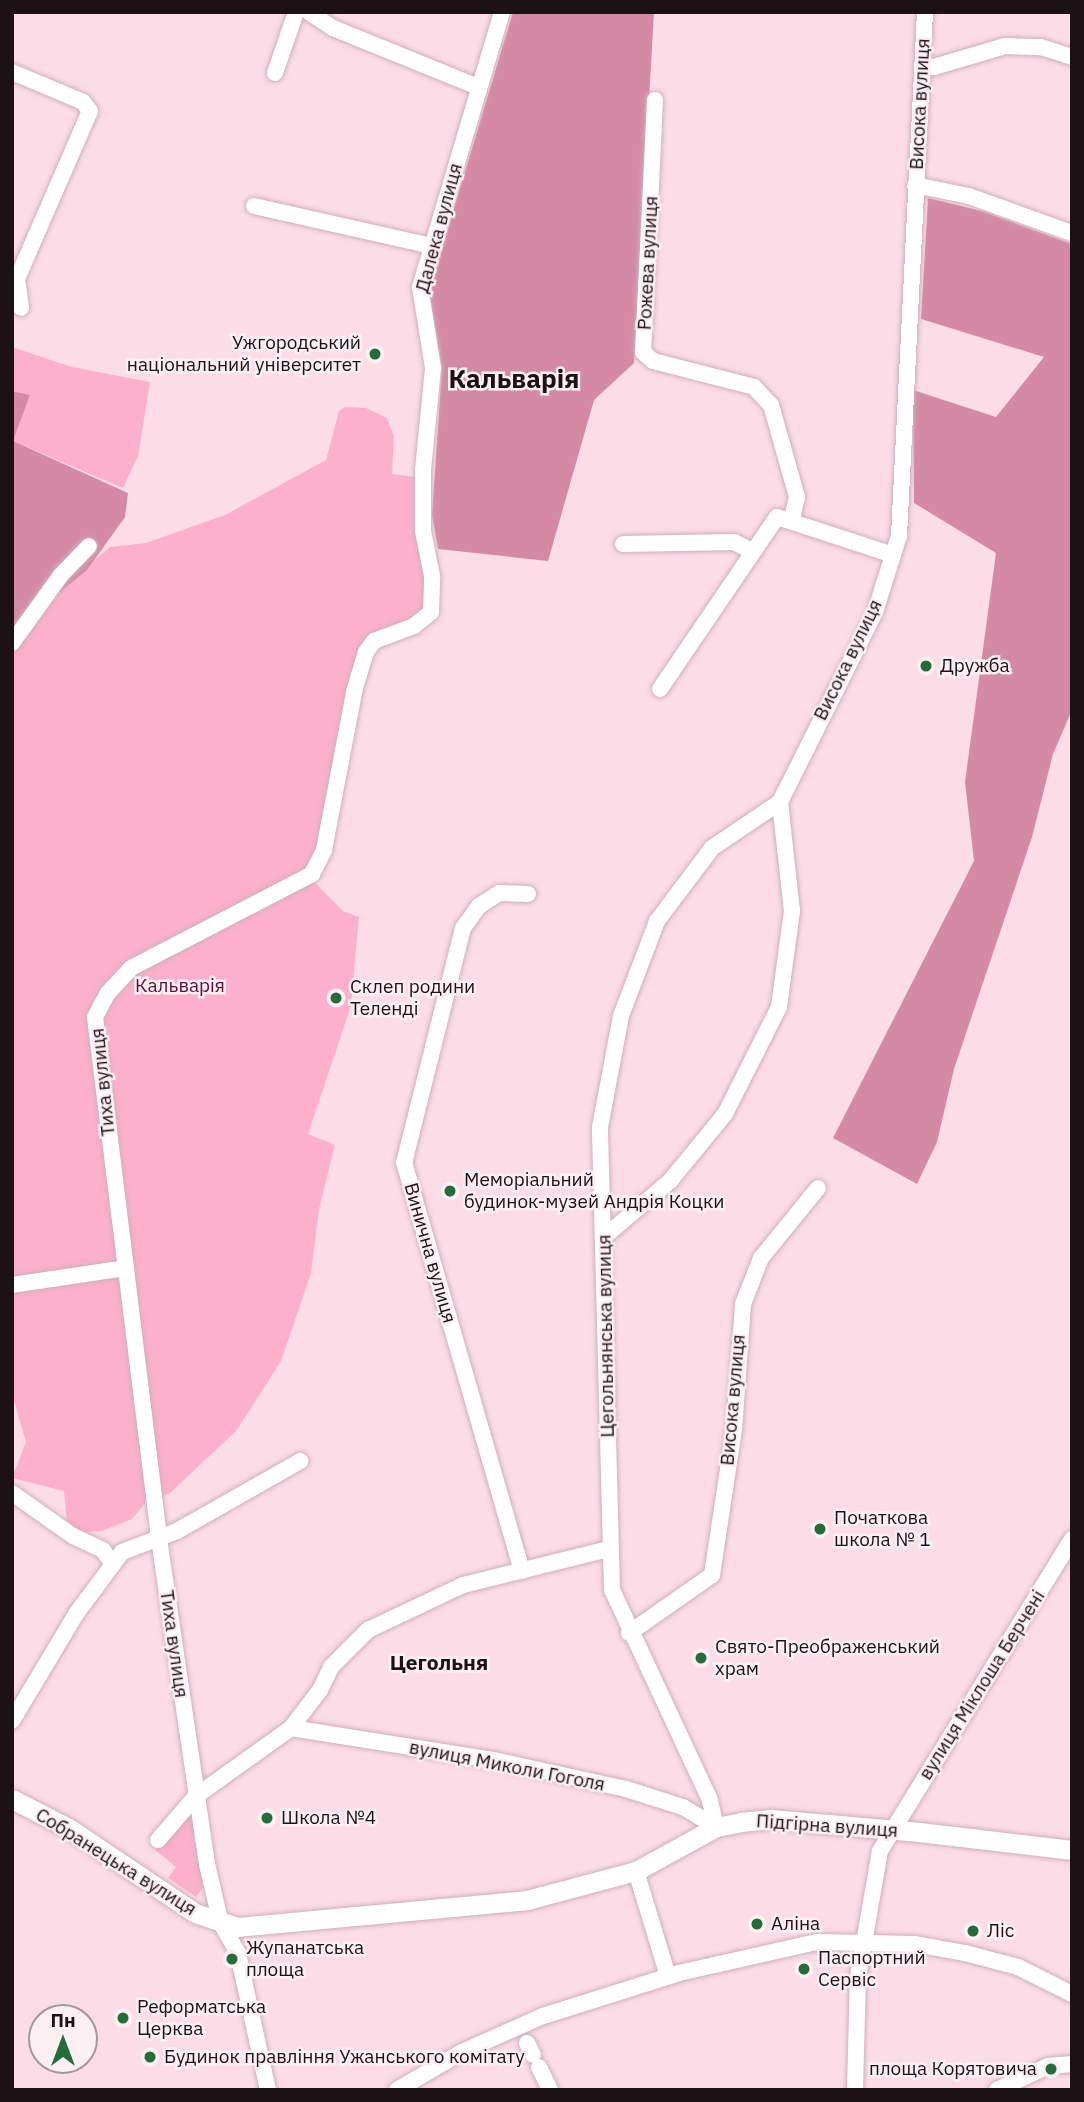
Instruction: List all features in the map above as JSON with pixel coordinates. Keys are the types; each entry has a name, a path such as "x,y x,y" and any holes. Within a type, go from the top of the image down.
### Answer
{"main road":[{"name":"Собранецька вулиця","path":"12,1799 70,1829 195,1913 221,1924"},
{"name":"Підгірна вулиця","path":"221,1924 272,1926 491,1905 586,1886 636,1871 716,1827 771,1819 1072,1850"}],"street":[{"path":"275,73 296,12"},
{"name":"Далека вулиця","path":"424,448 433,368 420,287 502,12"},
{"name":"Висока вулиця","path":"780,802 875,612 900,536 925,12"},
{"path":"315,15 478,86"},
{"path":"922,66 1005,46 1041,47 1072,57"},
{"path":"12,72 83,102 90,111 88,123 17,279 21,308"},
{"name":"Рожева вулиця","path":"655,100 643,352 653,361 754,387 771,405 797,497 792,518"},
{"path":"915,186 968,196 1072,233"},
{"path":"254,206 431,246"},
{"name":"Тиха вулиця","path":"196,1796 159,1537 95,1017 107,994 131,968 296,886 318,864 366,652 374,641 414,626 431,612 432,576 423,531 424,448"},
{"path":"660,689 750,550 777,517 792,518 893,555"},
{"path":"623,544 734,542 750,550"},
{"path":"12,643 61,575 89,546"},
{"path":"604,1237 670,1181 701,1146 732,1103 779,1007 792,911 780,802"},
{"name":"Цегольнянська вулиця","path":"716,1827 710,1800 611,1590 600,1127 614,1044 635,976 657,921 699,861 780,802"},
{"name":"Винична вулиця","path":"522,1571 404,1163 463,928 479,906 499,894 528,894"},
{"name":"Висока вулиця","path":"629,1633 712,1575 733,1439 743,1304 761,1258 818,1188"},
{"path":"12,1286 126,1268"},
{"path":"12,1721 111,1562 131,1545 159,1537 300,1461"},
{"path":"12,1493 73,1536 103,1550 111,1562"},
{"name":"вулиця Міклоша Берчені","path":"855,2090 858,1977 866,1941 876,1864 892,1830 1072,1539"},
{"path":"158,1840 196,1796 291,1728 320,1690 331,1667 368,1630 463,1585 608,1549"},
{"name":"вулиця Миколи Гоголя","path":"291,1728 494,1760 626,1789 683,1807 716,1827"},
{"path":"196,1796 221,1924 238,1953 268,2090"},
{"path":"636,1871 668,1976"},
{"path":"397,2090 518,2025 668,1976 817,1942 866,1941 991,1958 1072,1994"},
{"path":"533,2055 550,2090"},
{"path":"997,2090 1048,2066 1072,2064"}],"green space":[{"path":"12,347 72,367 150,382 138,456 123,488 13,441 30,395 12,391"},
{"name":"Кальварія","path":"345,407 366,408 387,418 394,437 392,474 415,477 416,512 429,586 422,617 372,637 320,849 307,875 343,911 359,917 351,1006 308,1134 335,1145 319,1209 311,1273 281,1361 236,1431 170,1493 146,1502 132,1519 102,1531 82,1532 67,1523 64,1491 12,1478 26,1442 12,1394 12,631 110,547 146,543 225,515 326,460 339,411"},
{"path":"191,1809 203,1887 196,1897 168,1878 176,1867 155,1850"}],"shaded area":[{"path":"513,12 654,12 634,363 594,400 548,561 438,549 432,515 442,368 429,291"},
{"path":"928,198 982,211 1072,244 1072,710 1053,754 1032,837 954,1069 937,1142 917,1184 833,1138 974,861 965,782 996,553 914,503 913,390 996,417 1044,357 921,319"},
{"path":"12,391 30,395 13,441 128,493 125,517 87,570 12,631"}],"place":[{"name":"Ужгородський національний університет","path":"375,354"},
{"name":"Дружба","path":"926,666"},
{"name":"Склеп родини Теленді","path":"336,998"},
{"name":"Меморіальний будинок-музей Андрія Коцки","path":"450,1191"},
{"name":"Початкова школа № 1","path":"820,1529"},
{"name":"Свято-Преображенський храм","path":"701,1658"},
{"name":"Школа №4","path":"267,1818"},
{"name":"Аліна","path":"757,1924"},
{"name":"Ліс","path":"973,1931"},
{"name":"Жупанатська площа","path":"232,1959"},
{"name":"Паспортний Сервіс","path":"804,1969"},
{"name":"Реформатська Церква","path":"123,2018"},
{"name":"Будинок правління Ужанського комітату","path":"150,2057"},
{"name":"площа Корятовича","path":"1051,2069"}],"district":[{"name":"Кальварія","path":"514,379"},
{"name":"Цегольня","path":"439,1662"}]}
